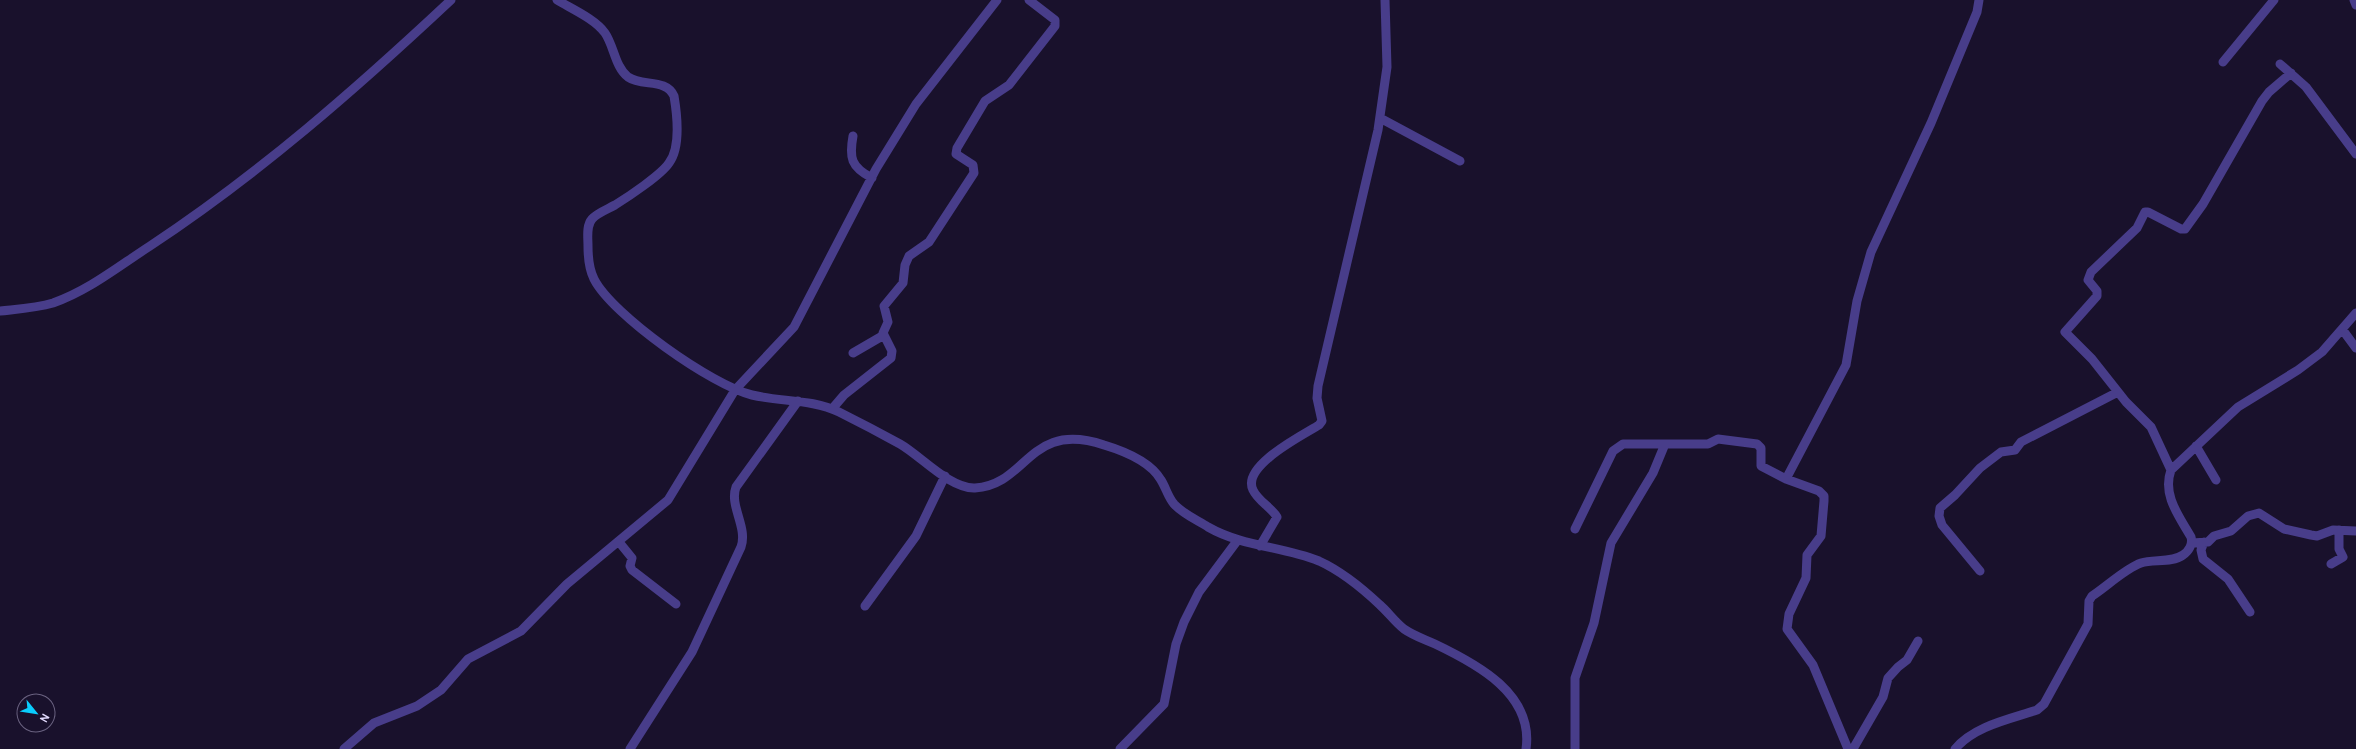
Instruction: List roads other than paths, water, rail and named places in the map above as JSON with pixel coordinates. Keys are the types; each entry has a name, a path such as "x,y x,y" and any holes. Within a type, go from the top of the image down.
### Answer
{"street":[{"path":"0,311 38,307 68,296 186,222 281,152 364,82 452,0"},
{"path":"557,0 603,30 620,68 627,76 639,82 665,86 673,94 676,103 676,142 670,162 620,202 594,217 590,222 588,255 594,278 602,291 628,318 678,354 735,390 754,396 798,401 832,409 901,444 945,476 963,486 981,487 1001,480 1047,444 1073,440 1099,443 1142,461 1159,477 1170,498 1177,507 1205,525 1237,541 1306,556 1325,564 1370,596 1407,631 1449,651 1497,681 1511,694 1521,711 1528,735 1526,749"},
{"path":"344,749 374,723 417,706 441,690 468,659 521,631 567,584 619,542 672,496 735,390 794,327 872,178 916,104 997,0"},
{"path":"853,353 884,335 888,322 884,306 903,283 908,258 929,242 974,173 973,165 956,154 957,148 984,103 1009,85 1056,24 1055,20 1029,0"},
{"path":"1260,546 1277,517 1253,491 1252,484 1254,476 1268,457 1319,425 1322,421 1316,398 1318,386 1346,271 1380,118 1387,67 1385,0"},
{"path":"1786,480 1846,365 1857,301 1871,252 1931,123 1957,55 1976,12 1979,0"},
{"path":"2223,62 2274,0"},
{"path":"2354,0 2356,5"},
{"path":"2280,64 2306,87 2356,154"},
{"path":"2171,470 2151,427 2118,392 2092,359 2065,333 2097,296 2097,291 2088,281 2089,276 2100,261 2138,228 2147,212 2181,229 2185,229 2203,204 2262,102 2269,92 2291,73"},
{"path":"1380,118 1460,161"},
{"path":"853,136 850,153 852,161 864,173 872,178"},
{"path":"1955,749 1964,740 1980,730 2037,710 2044,704 2088,624 2089,601 2092,596 2137,564 2181,557 2188,551 2192,543 2191,537 2169,498 2169,477 2171,470 2238,407 2306,365 2322,352 2356,313"},
{"path":"2342,329 2356,348"},
{"path":"832,409 844,395 891,358 892,351 884,335"},
{"path":"1980,571 1942,525 1939,516 1940,508 1955,495 1980,468 2002,452 2015,450 2021,442 2118,392"},
{"path":"630,749 692,652 741,547 743,534 734,495 736,488 798,401"},
{"path":"1575,529 1616,448 1626,444 1708,444 1718,439 1756,443 1761,448 1761,466 1786,480 1819,491 1824,496 1821,536 1807,555 1806,578 1789,614 1787,629 1813,665 1848,749"},
{"path":"1575,749 1575,678 1594,623 1611,543 1652,474 1665,444"},
{"path":"2196,446 2216,480"},
{"path":"865,606 916,536 945,476"},
{"path":"2192,543 2204,542 2218,535 2231,531 2248,516 2259,513 2284,529 2311,536 2339,530 2356,531"},
{"path":"2331,564 2344,557 2339,549 2339,530"},
{"path":"1120,749 1164,704 1176,644 1186,617 1199,592 1237,541"},
{"path":"619,542 632,558 630,566 632,570 676,604"},
{"path":"2204,542 2201,550 2203,559 2228,579 2250,612"},
{"path":"1853,749 1883,697 1888,678 1907,660 1918,641"}]}
